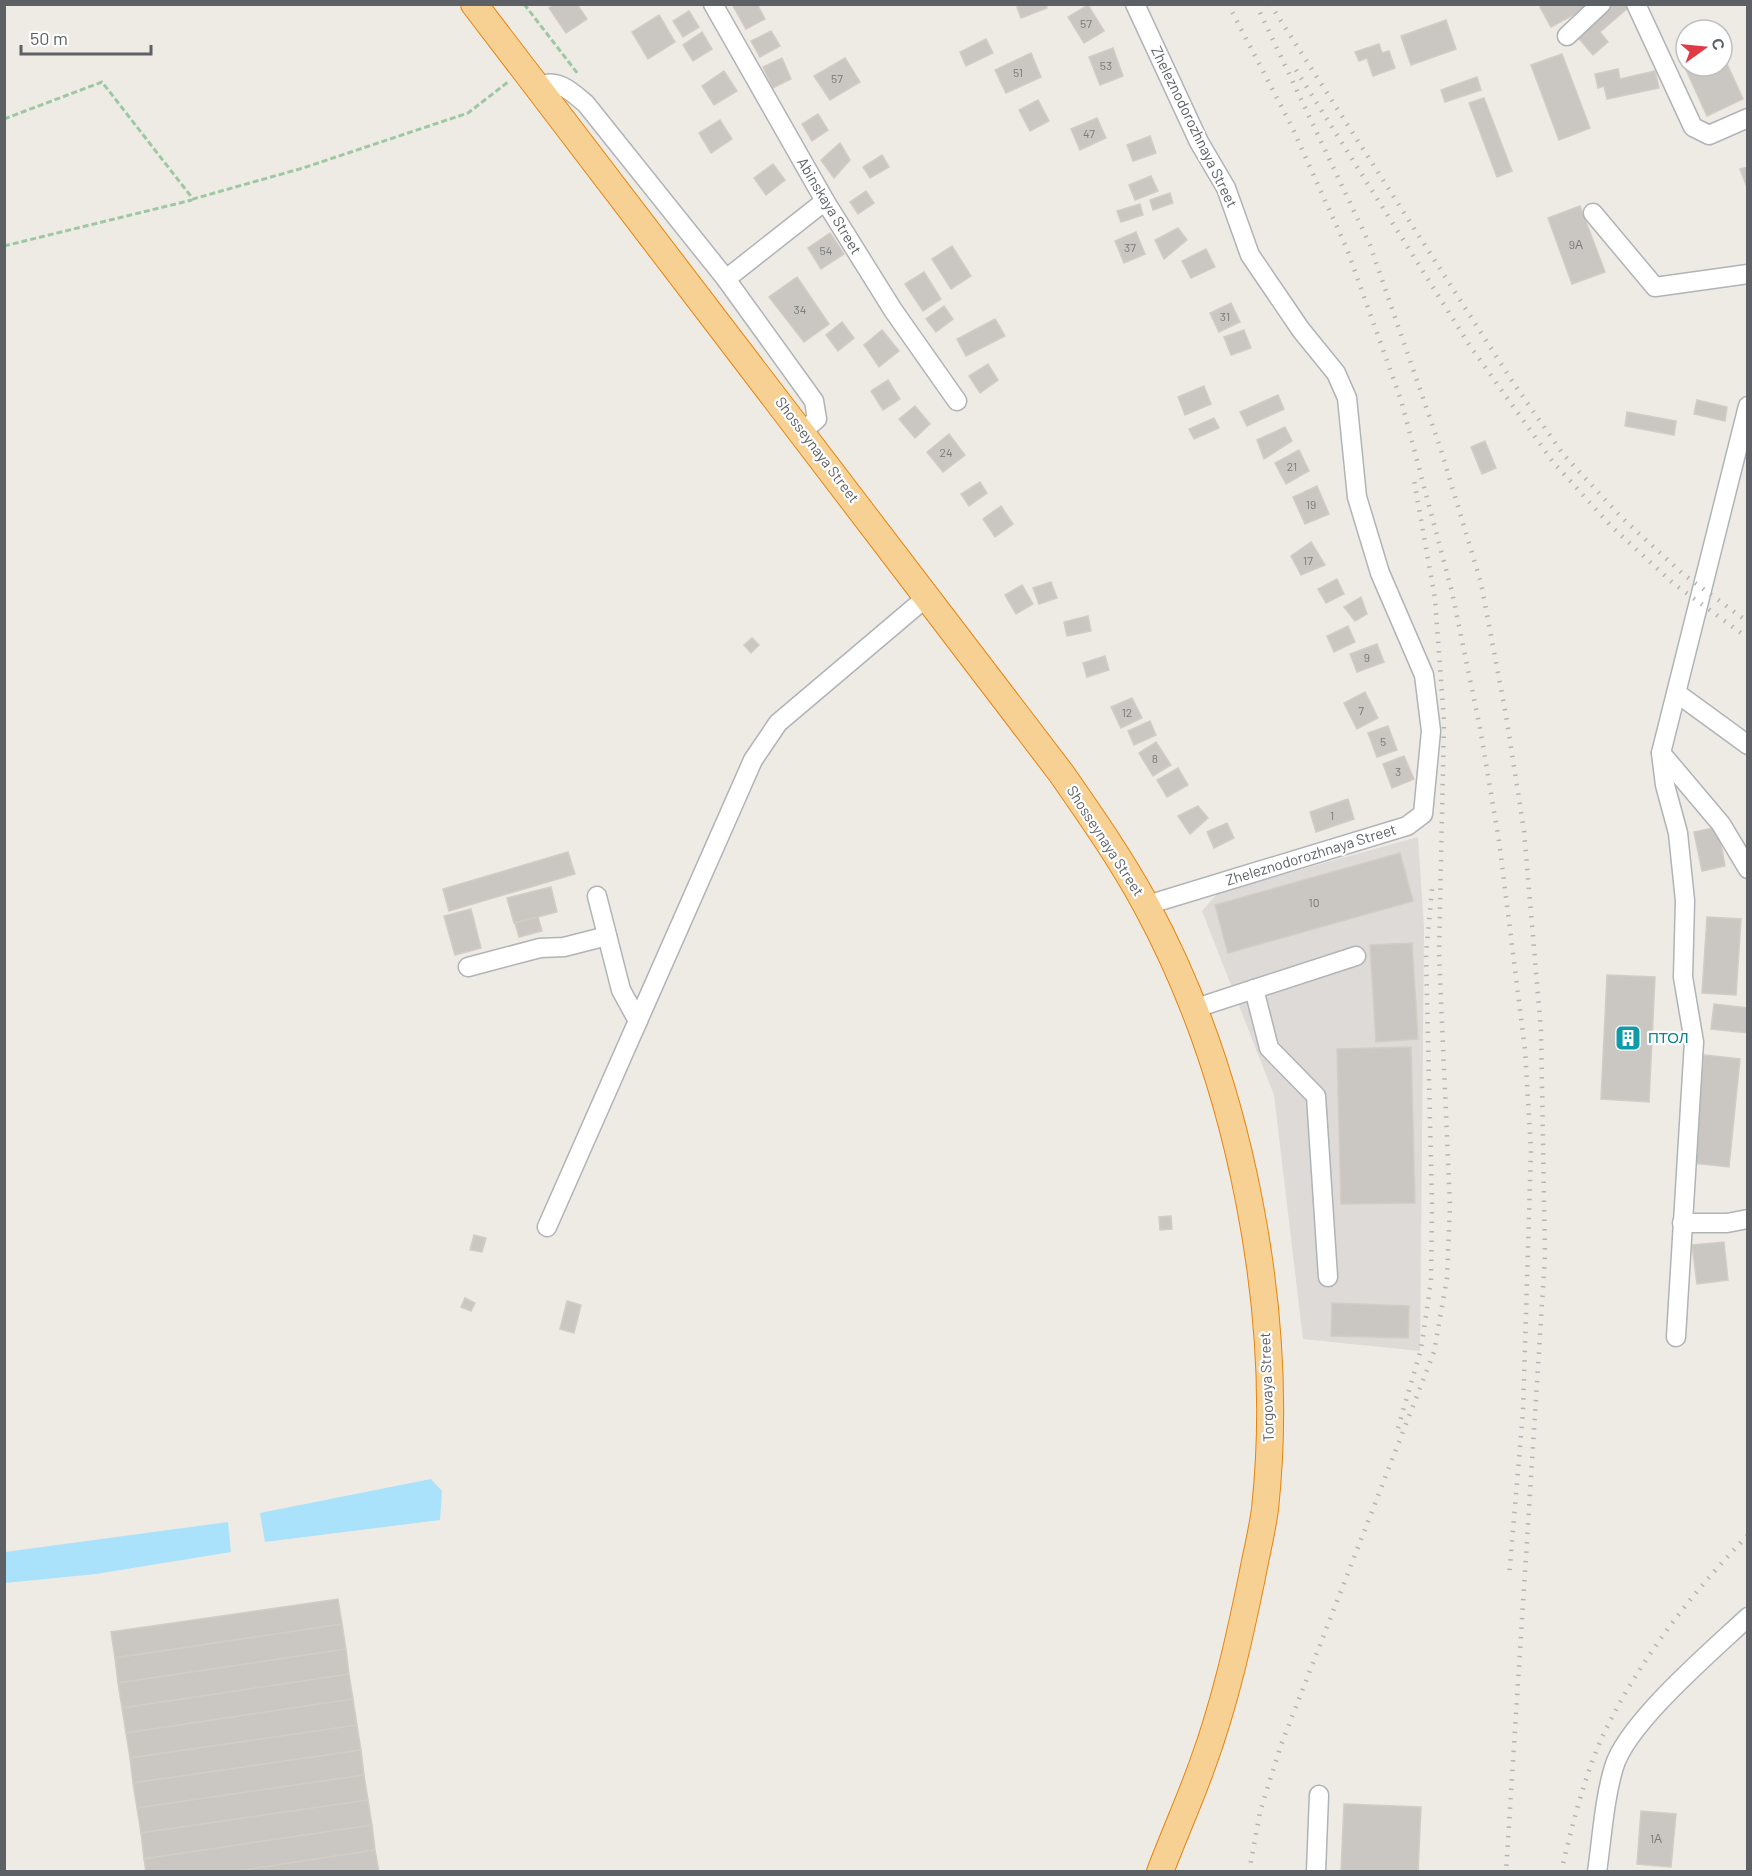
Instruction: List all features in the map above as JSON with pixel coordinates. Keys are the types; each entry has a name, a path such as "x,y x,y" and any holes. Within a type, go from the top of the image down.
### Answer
{"highway":[{"name":"Shosseynaya Street","path":"474,4 803,431 1061,773 1109,843 1146,905"},
{"name":"Torgovaya Street","path":"1146,905 1181,977 1209,1048 1233,1128 1264,1304 1269,1374 1270,1443 1264,1512 1229,1682 1203,1762 1160,1872"}],"street":[{"name":"Abinskaya Street","path":"713,4 825,201 893,310 957,401"},
{"name":"Zheleznodorozhnaya Street","path":"1135,4 1199,142 1226,188 1250,255 1301,330 1336,373 1347,398 1357,497 1380,573 1424,675 1431,731 1429,775 1423,814 1407,826 1146,905"},
{"path":"1567,36 1601,4"},
{"path":"1636,4 1693,127 1709,135 1748,118"},
{"path":"530,78 558,84 569,89 586,104 726,279 814,401 817,419 803,431"},
{"path":"726,279 825,201"},
{"path":"1593,213 1655,286 1748,274"},
{"path":"1676,1337 1694,1042 1683,977 1685,901 1678,833 1665,785 1661,753 1678,694 1748,406"},
{"path":"547,1227 753,760 778,723 928,596"},
{"path":"1678,694 1748,745"},
{"path":"1661,753 1721,824 1748,868"},
{"path":"597,896 621,990 638,1021"},
{"path":"468,967 540,948 564,947 607,936"},
{"path":"1193,1009 1356,956"},
{"path":"1254,989 1269,1048 1316,1095 1328,1277"},
{"path":"1682,1222 1727,1223 1748,1219"},
{"path":"1597,1872 1614,1766 1634,1733 1655,1707 1748,1617"},
{"path":"1316,1872 1319,1795"}],"path":[{"path":"4,246 193,200 303,168 468,113 530,78"},
{"path":"4,119 102,82 193,200"}],"shaded area":[{"path":"1418,837 1424,928 1420,1351 1303,1339 1274,1095 1202,911 1219,892"}],"water":[{"path":"431,1479 442,1491 440,1520 265,1542 260,1513"},
{"path":"228,1522 231,1552 96,1574 5,1583 5,1552"}],"building":[{"path":"555,4 577,4 587,19 566,33 549,8"},
{"path":"735,4 757,4 765,19 746,29 733,6"},
{"path":"1023,4 1046,4 1047,8 1021,18 1017,7"},
{"path":"1545,4 1587,4 1588,7 1551,27 1540,7"},
{"path":"1610,4 1625,4 1628,8 1600,32 1608,42 1593,55 1575,34"},
{"path":"1088,5 1104,31 1084,43 1068,17"},
{"path":"689,11 699,27 683,37 673,21"},
{"path":"659,15 675,42 648,59 632,32"},
{"path":"1446,20 1456,49 1411,65 1401,36"},
{"path":"771,31 780,46 760,57 751,41"},
{"path":"702,32 712,49 693,61 683,45"},
{"path":"986,39 993,53 966,66 960,52"},
{"path":"1379,44 1382,53 1389,51 1395,68 1373,76 1367,58 1359,61 1355,52"},
{"path":"1113,48 1123,76 1100,85 1089,57"},
{"path":"1031,53 1041,77 1006,93 995,70"},
{"path":"1562,54 1590,128 1559,140 1531,65"},
{"path":"782,58 791,79 773,88 763,67"},
{"path":"845,58 860,82 830,100 814,76"},
{"path":"1618,69 1620,79 1655,71 1659,88 1607,99 1604,86 1598,88 1595,74"},
{"path":"724,71 737,91 714,105 702,86"},
{"path":"1477,77 1481,90 1445,102 1441,90"},
{"path":"1690,78 1733,78 1743,99 1707,116"},
{"path":"1484,98 1512,171 1497,177 1469,103"},
{"path":"1038,100 1049,121 1030,131 1019,110"},
{"path":"818,114 828,130 812,141 802,124"},
{"path":"1097,118 1106,138 1080,150 1071,129"},
{"path":"720,120 732,139 711,153 699,133"},
{"path":"1150,136 1156,153 1133,161 1127,145"},
{"path":"840,143 850,160 834,178 821,160"},
{"path":"882,155 889,167 870,178 863,167"},
{"path":"773,164 785,180 766,195 754,178"},
{"path":"1748,167 1748,190 1740,169"},
{"path":"1151,176 1158,191 1135,200 1129,185"},
{"path":"866,191 874,203 858,214 850,202"},
{"path":"1170,193 1173,203 1153,210 1150,200"},
{"path":"1140,204 1143,215 1121,222 1117,211"},
{"path":"1580,206 1605,272 1572,284 1548,218"},
{"path":"1178,228 1187,240 1164,259 1155,240"},
{"path":"1136,232 1145,254 1124,263 1115,241"},
{"path":"830,233 844,254 821,269 808,248"},
{"path":"952,246 971,276 951,289 932,259"},
{"path":"1206,249 1215,267 1191,278 1182,261"},
{"path":"924,272 941,299 923,311 905,284"},
{"path":"797,277 829,324 804,342 769,297"},
{"path":"1231,303 1240,322 1219,332 1210,313"},
{"path":"944,306 953,319 936,332 926,319"},
{"path":"995,319 1005,336 966,356 957,339"},
{"path":"842,322 854,338 838,351 826,335"},
{"path":"882,330 899,351 879,367 864,345"},
{"path":"1244,330 1251,348 1231,355 1224,337"},
{"path":"988,364 998,380 980,393 969,376"},
{"path":"888,380 900,399 883,410 871,391"},
{"path":"1204,386 1211,404 1185,415 1178,397"},
{"path":"1278,395 1284,409 1247,426 1240,412"},
{"path":"1697,400 1727,407 1725,421 1694,414"},
{"path":"915,406 930,424 915,438 899,419"},
{"path":"1627,412 1676,421 1674,435 1625,426"},
{"path":"1214,418 1219,428 1194,439 1189,429"},
{"path":"1285,427 1292,441 1264,459 1257,440"},
{"path":"949,434 965,455 943,472 927,452"},
{"path":"1485,441 1496,468 1482,474 1471,447"},
{"path":"1299,450 1309,471 1286,484 1275,463"},
{"path":"980,482 987,493 969,506 961,494"},
{"path":"1317,486 1329,514 1305,524 1293,497"},
{"path":"1001,506 1013,524 995,537 983,519"},
{"path":"1311,542 1325,565 1301,575 1291,556"},
{"path":"1337,579 1344,594 1326,603 1318,589"},
{"path":"1051,582 1057,598 1039,604 1033,588"},
{"path":"1022,585 1033,604 1016,614 1005,595"},
{"path":"1361,597 1367,614 1355,621 1344,607"},
{"path":"1088,616 1091,631 1067,636 1064,622"},
{"path":"1348,626 1355,642 1334,652 1327,636"},
{"path":"752,638 759,645 751,653 744,645"},
{"path":"1377,644 1384,662 1357,672 1350,654"},
{"path":"1105,656 1109,670 1087,677 1083,663"},
{"path":"1365,692 1378,718 1357,729 1344,703"},
{"path":"1132,698 1142,718 1121,728 1111,707"},
{"path":"1150,721 1156,735 1134,745 1128,731"},
{"path":"1388,726 1397,750 1377,757 1368,733"},
{"path":"1156,742 1171,765 1153,776 1139,753"},
{"path":"1404,756 1414,779 1392,788 1383,764"},
{"path":"1178,768 1188,785 1167,797 1157,780"},
{"path":"1348,799 1354,819 1316,832 1310,812"},
{"path":"1198,806 1208,818 1190,834 1178,816"},
{"path":"1227,823 1234,838 1214,848 1207,832"},
{"path":"1718,827 1725,866 1702,871 1694,832"},
{"path":"568,852 575,874 449,911 443,889"},
{"path":"1400,853 1413,901 1228,953 1215,905"},
{"path":"551,887 557,912 514,923 507,898"},
{"path":"471,909 481,948 455,955 444,916"},
{"path":"538,917 542,931 519,937 515,923"},
{"path":"1707,917 1741,919 1736,995 1702,993"},
{"path":"1412,943 1418,1039 1376,1042 1370,945"},
{"name":"ПТОЛ","path":"1607,975 1655,977 1649,1102 1601,1099"},
{"path":"1714,1004 1748,1008 1748,1033 1711,1029"},
{"path":"1411,1047 1415,1203 1341,1204 1337,1049"},
{"path":"1704,1055 1740,1059 1729,1167 1693,1163"},
{"path":"1171,1216 1172,1229 1160,1230 1159,1217"},
{"path":"474,1235 486,1238 482,1252 470,1250"},
{"path":"1724,1242 1728,1280 1697,1284 1692,1245"},
{"path":"465,1298 475,1303 471,1311 461,1307"},
{"path":"567,1301 581,1305 574,1333 560,1329"},
{"path":"1332,1303 1409,1306 1408,1338 1331,1336"},
{"path":"338,1599 342,1624 115,1658 111,1632"},
{"path":"342,1624 346,1649 118,1683 115,1658"},
{"path":"346,1649 349,1674 122,1708 118,1683"},
{"path":"349,1674 353,1699 126,1733 122,1708"},
{"path":"353,1699 357,1725 130,1758 126,1733"},
{"path":"357,1725 361,1750 133,1783 130,1758"},
{"path":"361,1750 364,1775 137,1808 133,1783"},
{"path":"364,1775 368,1800 141,1833 137,1808"},
{"path":"368,1800 372,1825 144,1859 141,1833"},
{"path":"1344,1804 1421,1807 1418,1872 1341,1872"},
{"path":"1641,1811 1676,1814 1671,1867 1637,1864"},
{"path":"372,1825 375,1850 232,1872 146,1872 144,1859"},
{"path":"375,1850 379,1872 232,1872"}],"railway":[{"path":"1228,4 1291,125 1347,249 1401,400 1452,592 1480,728 1499,841 1525,1050 1531,1150 1523,1412 1509,1577"},
{"path":"1256,4 1370,245 1441,450 1481,583 1506,715 1524,831 1541,1030 1545,1256 1506,1872"},
{"path":"1270,4 1512,381 1563,454 1621,517 1683,574 1748,622"},
{"path":"1296,70 1470,346 1553,462 1612,527 1674,584 1748,638"},
{"path":"1249,1872 1260,1812 1281,1745 1434,1352 1447,1278 1450,1206 1439,954 1444,721 1435,599 1414,480"},
{"path":"1398,1428 1421,1349 1431,1281 1432,1205 1426,954 1432,889"},
{"path":"1561,1872 1574,1818 1591,1764 1619,1704 1651,1652 1687,1604 1748,1535"}],"place":[{"name":"ПТОЛ","path":"1628,1038"}]}
